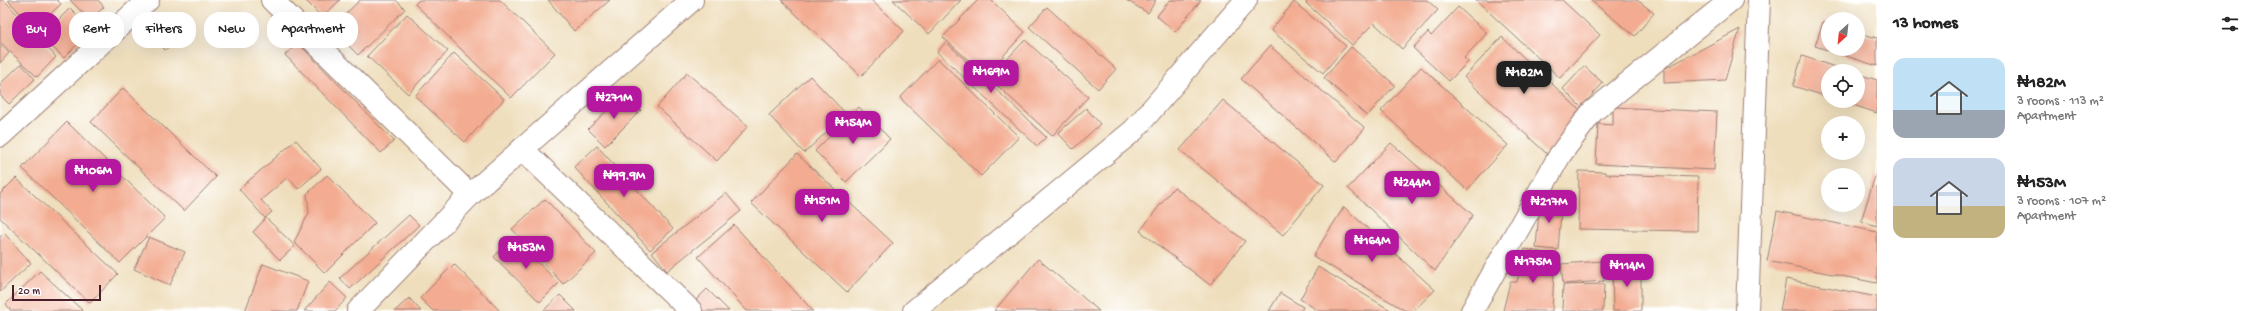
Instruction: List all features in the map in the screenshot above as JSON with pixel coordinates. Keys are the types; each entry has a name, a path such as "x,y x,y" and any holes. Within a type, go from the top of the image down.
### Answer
{"street":[{"path":"0,136 148,0"},
{"path":"272,0 470,195"},
{"path":"358,311 470,195 692,0"},
{"path":"914,311 1134,130 1246,0"},
{"path":"1472,311 1560,155 1592,112 1731,0"},
{"path":"1747,311 1759,0"},
{"path":"522,149 691,311"}],"building":[{"path":"0,0 4,0 15,12 12,12 12,48 48,48 56,57 37,77 0,42"},
{"path":"8,0 57,0 61,4 52,12 19,12"},
{"path":"70,0 98,0 104,7 99,12 82,12"},
{"path":"305,0 340,0 327,12 317,12"},
{"path":"360,0 396,0 405,9 358,55 351,48 358,48 358,12 348,12"},
{"path":"419,0 500,0 555,53 511,98 415,4"},
{"path":"548,0 610,0 574,31"},
{"path":"781,0 871,0 904,31 861,76"},
{"path":"893,0 961,0 929,34"},
{"path":"978,0 991,0 1025,32 985,76 943,37"},
{"path":"1126,0 1156,0 1148,13"},
{"path":"1170,0 1201,0 1175,32 1157,16"},
{"path":"1308,0 1427,0 1438,10 1402,49 1374,23 1352,45 1306,3"},
{"path":"1476,0 1562,0 1600,35 1560,78"},
{"path":"1590,0 1637,0 1654,13 1635,36"},
{"path":"1294,2 1346,46 1323,73 1271,30"},
{"path":"1047,7 1116,69 1098,89 1029,27"},
{"path":"1458,7 1487,33 1464,58 1468,62 1449,81 1413,48 1428,32 1431,36"},
{"path":"70,8 74,12 69,12 69,48 74,48 64,58 54,48 61,48 61,17"},
{"path":"407,14 448,51 408,94 367,56"},
{"path":"1821,28 1821,48 1815,46"},
{"path":"1740,29 1725,80 1664,83 1664,69"},
{"path":"1865,35 1877,38 1877,66 1846,56 1865,56"},
{"path":"1502,37 1584,114 1547,154 1464,77"},
{"path":"1025,40 1088,97 1052,136 989,78"},
{"path":"946,42 1046,137 1037,146 937,52"},
{"path":"0,45 9,53 0,63"},
{"path":"1270,46 1365,128 1336,162 1241,79"},
{"path":"1351,47 1395,85 1367,116 1324,78"},
{"path":"293,48 303,48 394,141 381,153 285,55"},
{"path":"454,53 504,99 465,142 415,96"},
{"path":"1802,56 1826,64 1821,64 1821,95 1793,86"},
{"path":"938,59 1019,137 981,176 900,98"},
{"path":"21,64 35,79 9,104 0,95 0,84"},
{"path":"1584,66 1603,83 1581,107 1563,89"},
{"path":"1421,67 1508,145 1467,190 1381,111"},
{"path":"687,73 748,126 717,161 657,107"},
{"path":"810,76 846,114 804,153 769,115"},
{"path":"1865,76 1877,80 1877,113 1862,108 1865,108"},
{"path":"123,88 216,177 184,211 91,122"},
{"path":"624,94 641,110 605,146 588,129"},
{"path":"1223,100 1324,185 1283,235 1180,150"},
{"path":"859,107 890,139 846,182 815,151"},
{"path":"1613,107 1717,112 1714,170 1596,164 1598,124 1613,125"},
{"path":"1086,108 1100,124 1073,149 1058,133"},
{"path":"67,122 165,218 120,263 22,168"},
{"path":"296,140 321,169 298,189 288,177 261,200 272,212 265,218 239,189"},
{"path":"1391,143 1473,215 1435,271 1348,188"},
{"path":"597,146 673,229 650,250 574,167"},
{"path":"797,154 893,243 847,292 751,203"},
{"path":"1877,170 1877,226 1861,221"},
{"path":"1579,171 1605,172 1605,174 1698,177 1697,231 1578,229"},
{"path":"327,175 375,223 325,273 294,242 309,213 307,194"},
{"path":"16,178 118,274 90,303 0,218 0,194"},
{"path":"1174,187 1245,241 1210,285 1140,231"},
{"path":"726,193 741,211 667,271 652,252"},
{"path":"1540,198 1562,200 1558,250 1536,248"},
{"path":"545,199 596,253 563,284 512,229"},
{"path":"1344,207 1435,290 1413,311 1406,311 1313,256"},
{"path":"1777,211 1877,232 1877,283 1767,261"},
{"path":"409,215 419,225 350,289 340,278"},
{"path":"266,218 295,246 280,260 253,232"},
{"path":"734,225 813,311 747,311 698,257"},
{"path":"4,233 31,263 0,292 0,237"},
{"path":"149,237 185,252 170,285 134,269"},
{"path":"512,237 559,283 540,302 494,257"},
{"path":"1525,249 1555,255 1552,311 1503,311 1510,282 1517,282"},
{"path":"1038,259 1099,311 994,311"},
{"path":"1602,261 1604,281 1563,284 1561,264"},
{"path":"263,264 308,281 297,311 245,311"},
{"path":"454,264 500,311 433,311 420,298"},
{"path":"1612,266 1641,266 1641,311 1613,311"},
{"path":"1318,267 1392,311 1319,311 1300,299"},
{"path":"40,271 83,311 11,311 6,304"},
{"path":"1786,279 1877,297 1877,311 1780,311"},
{"path":"330,282 347,298 335,311 304,311"},
{"path":"1604,284 1603,311 1562,311 1563,285"},
{"path":"707,289 729,311 698,311 692,304"},
{"path":"1280,293 1303,307 1301,311 1269,311"},
{"path":"560,295 576,311 543,311"},
{"path":"409,298 421,311 395,311"}]}
